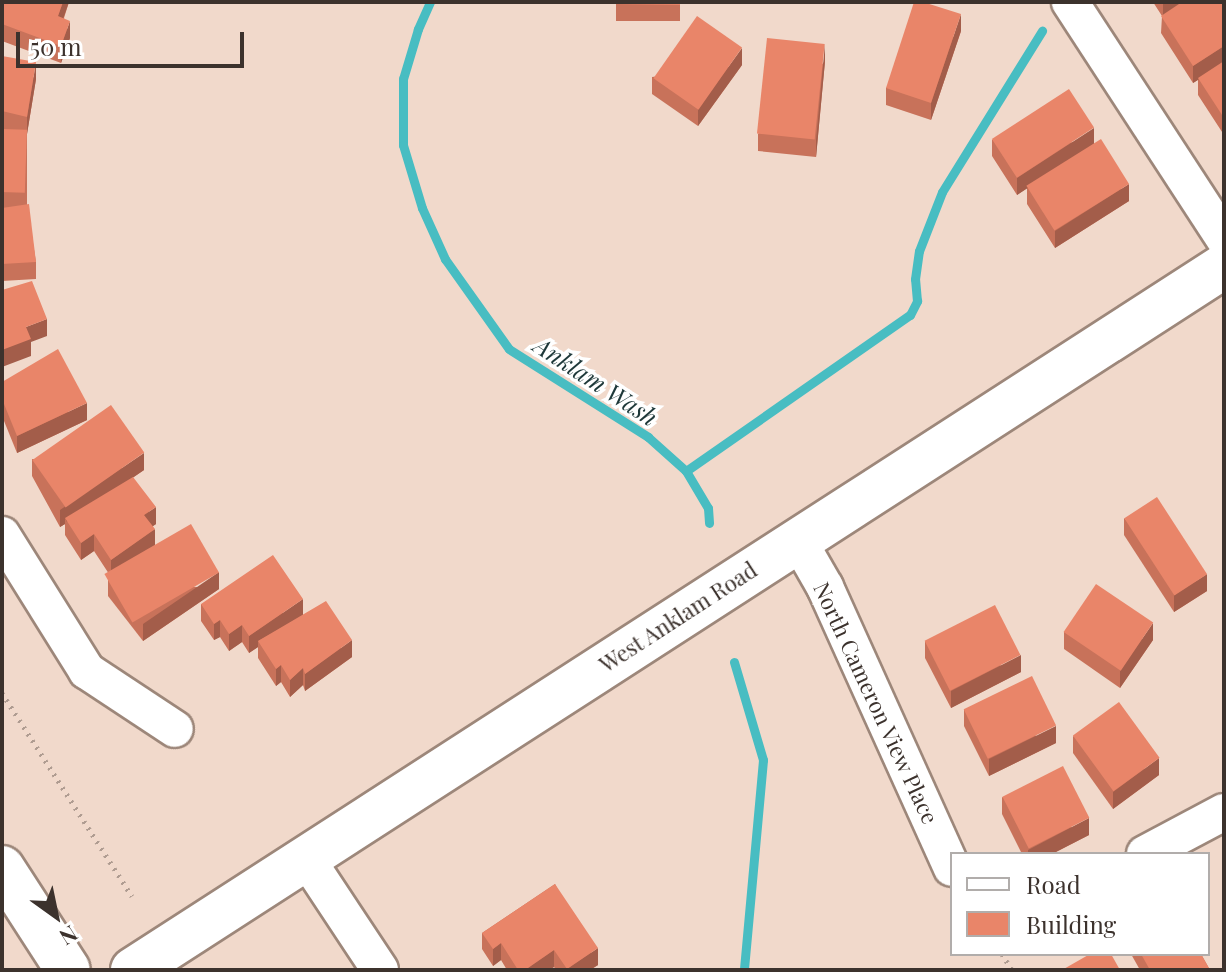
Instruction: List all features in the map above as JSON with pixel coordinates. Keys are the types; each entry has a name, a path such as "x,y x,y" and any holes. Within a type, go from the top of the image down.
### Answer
{"main road":[{"name":"West Anklam Road","path":"133,970 1224,266"},
{"path":"2,868 68,970"}],"street":[{"path":"1070,2 1224,238"},
{"path":"2,535 87,671 175,729"},
{"name":"North Cameron View Place","path":"798,540 825,587 950,864"},
{"path":"1149,852 1224,812"},
{"path":"306,858 380,970"}],"path":[{"path":"2,693 132,896"}],"building":[{"path":"2,2 63,2 58,16 70,21 61,46 2,24"},
{"path":"680,2 680,5 616,4"},
{"path":"914,2 961,14 931,103 886,88"},
{"path":"1182,2 1224,2 1224,46 1193,66 1161,16"},
{"path":"697,16 742,48 698,110 653,78"},
{"path":"767,38 825,44 815,140 757,133"},
{"path":"2,56 36,62 27,117 2,111"},
{"path":"1224,61 1224,118 1198,78"},
{"path":"1069,89 1094,128 1017,178 992,139"},
{"path":"2,129 27,130 25,193 2,192"},
{"path":"1101,139 1129,184 1054,231 1026,186"},
{"path":"29,204 36,262 2,264 2,208"},
{"path":"32,281 47,319 26,327 31,339 2,350 2,290"},
{"path":"58,349 87,403 17,436 2,399 2,382"},
{"path":"111,405 144,453 66,508 32,460"},
{"path":"133,477 156,507 144,515 155,529 111,560 94,534 81,543 65,518"},
{"path":"1157,497 1207,574 1174,595 1124,518"},
{"path":"191,524 219,572 132,622 104,574"},
{"path":"273,555 303,599 249,636 242,625 229,634 220,620 214,624 201,604"},
{"path":"1096,584 1153,623 1121,671 1064,632"},
{"path":"326,601 352,640 305,674 303,668 290,680 281,665 276,669 258,641"},
{"path":"995,605 1020,655 950,691 925,641"},
{"path":"1032,676 1056,725 988,759 964,709"},
{"path":"1119,702 1160,758 1113,791 1073,736"},
{"path":"1063,766 1089,818 1029,849 1002,797"},
{"path":"555,884 598,948 567,969 554,950 525,970 518,970 501,943 493,949 482,933"},
{"path":"1086,956 1112,956 1120,970 1062,970"},
{"path":"1142,956 1202,956 1210,970 1150,970"}],"waterway":[{"name":"Anklam Wash","path":"430,2 403,79 403,145 422,208 445,259 509,349 648,437 686,471 708,508 709,523"},
{"path":"686,471 910,315 917,301 915,279 919,251 942,192 1042,31"},
{"name":"Anklam Wash","path":"734,662 763,760 744,970"}]}
